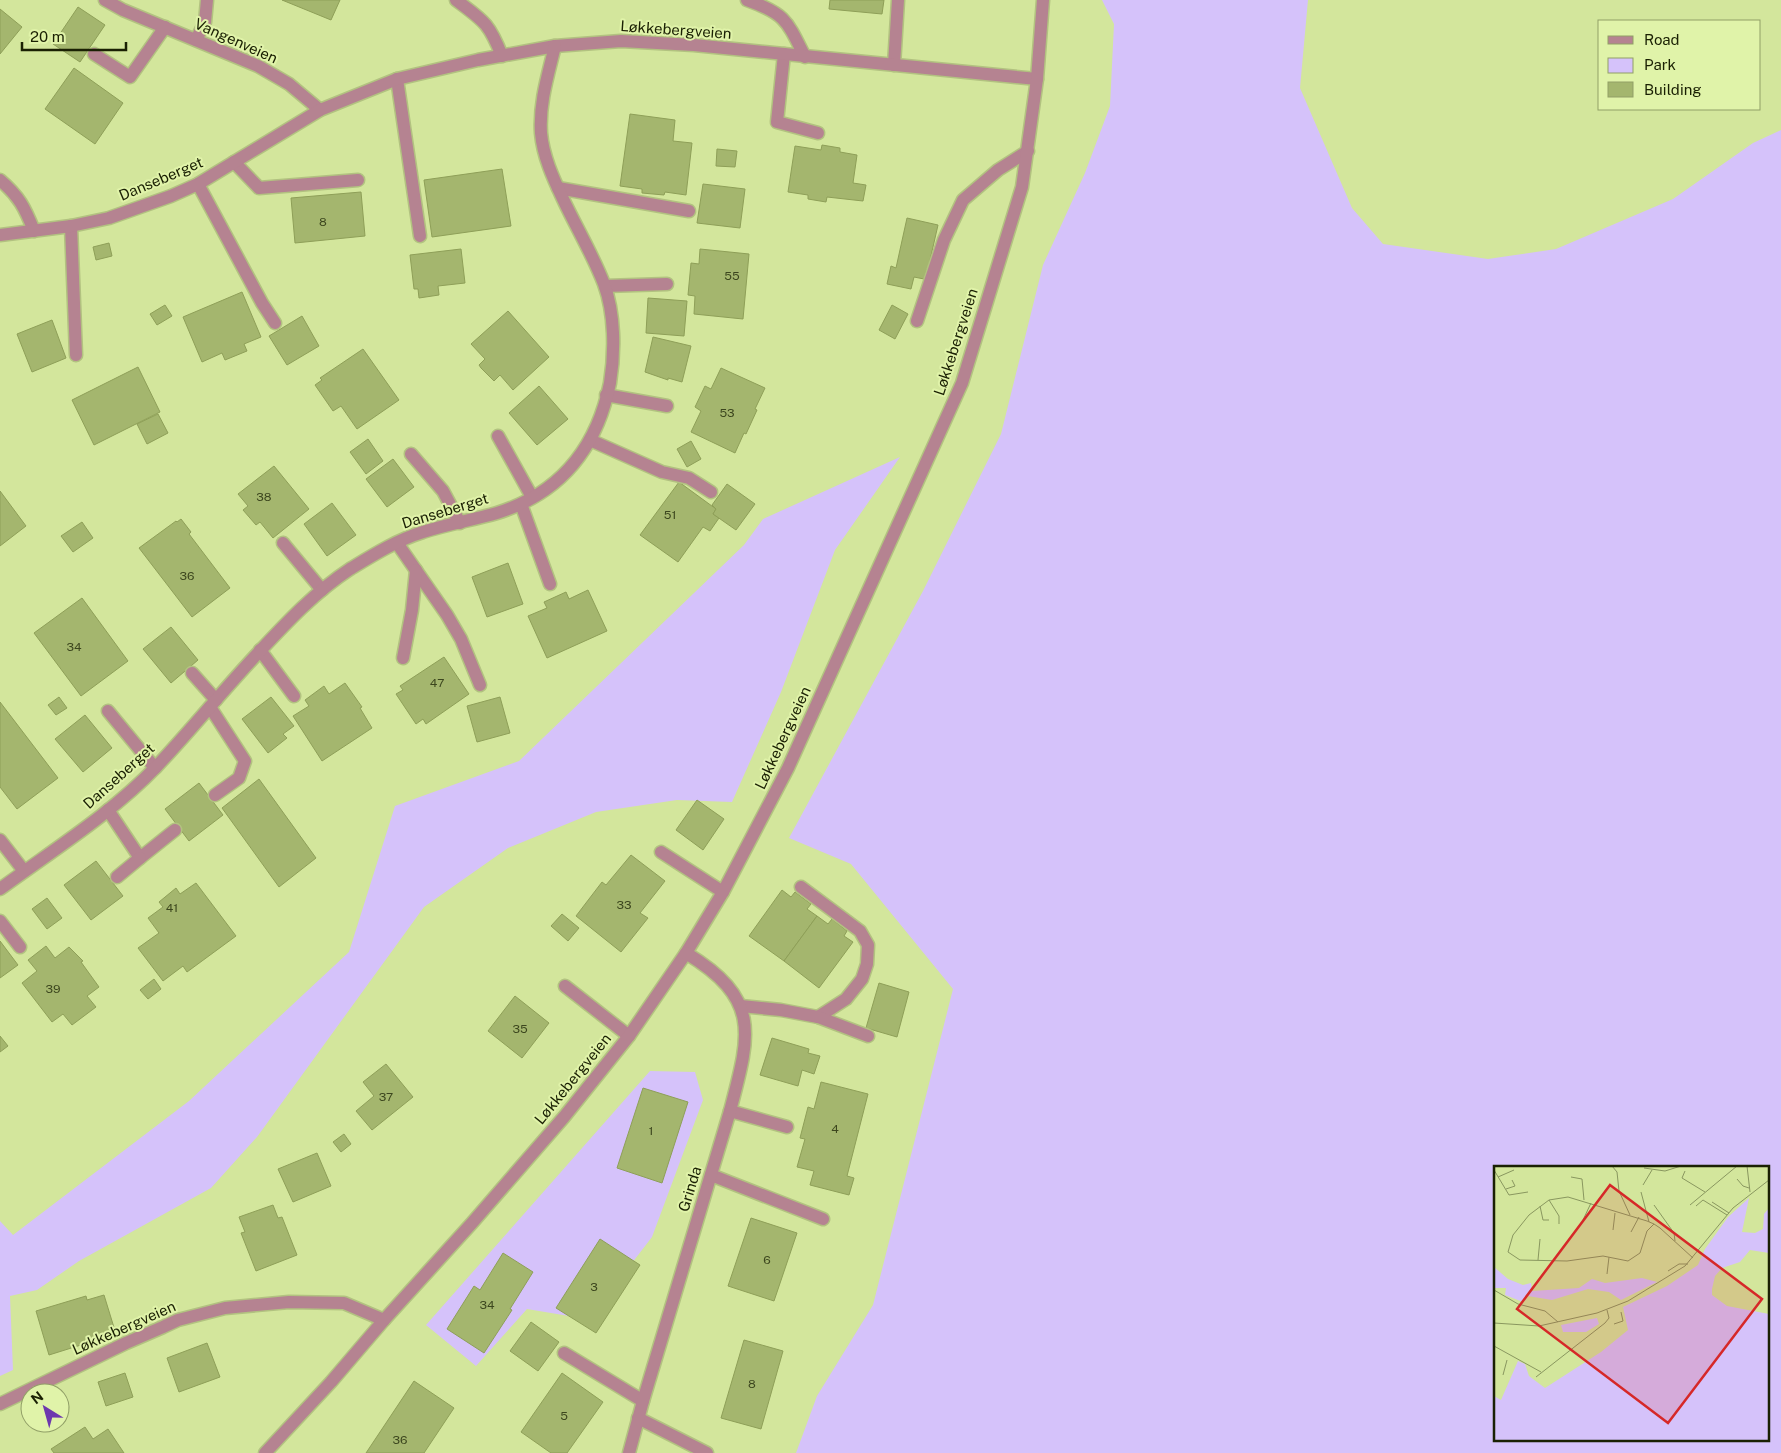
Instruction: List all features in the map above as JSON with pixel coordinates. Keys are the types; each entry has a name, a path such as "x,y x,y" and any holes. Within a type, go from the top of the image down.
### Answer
{"street":[{"name":"Vangenveien","path":"104,0 123,10 258,66 289,84 320,110"},
{"path":"196,40 204,22 207,0"},
{"path":"456,0 484,20 493,33 502,56"},
{"path":"747,0 777,13 788,24 804,57"},
{"path":"894,65 898,0"},
{"name":"Løkkebergveien","path":"265,1453 331,1382 564,1118 629,1036 686,953 723,892 788,768 962,383 1022,187 1037,79 1043,0"},
{"path":"94,54 130,77 164,26"},
{"name":"Løkkebergveien","path":"320,110 397,79 555,46 621,41 694,45 1037,79"},
{"name":"Danseberget","path":"0,888 108,810 155,768 260,650 309,601 347,571 386,548 422,532 498,513 527,501 551,486 570,469 590,440 596,428 606,395 611,368 613,339 605,286 558,188 548,164 541,134 542,100 555,46"},
{"path":"784,54 777,122 818,133"},
{"path":"397,79 420,236"},
{"name":"Danseberget","path":"0,236 71,226 109,218 171,196 198,184 320,110"},
{"path":"917,321 944,240 964,200 998,170 1028,151"},
{"path":"234,162 259,188 358,180"},
{"path":"0,180 10,188 25,208 34,231"},
{"path":"198,184 262,303 275,323"},
{"path":"558,188 689,211"},
{"path":"71,226 76,356"},
{"path":"605,286 667,284"},
{"path":"606,395 667,406"},
{"path":"498,436 527,501 550,584"},
{"path":"590,440 662,472 689,478 711,492"},
{"path":"411,454 443,491 460,522"},
{"path":"283,543 322,590"},
{"path":"397,543 448,615 461,639 480,685"},
{"path":"403,658 412,610 416,570"},
{"path":"260,650 294,696"},
{"path":"192,673 213,704 245,761 239,778 215,795"},
{"path":"108,711 155,768"},
{"path":"108,810 140,858"},
{"path":"117,877 175,830"},
{"path":"0,840 24,871"},
{"path":"661,852 723,892"},
{"path":"801,887 860,930 868,945 867,964 862,979 846,999 818,1017"},
{"path":"0,921 20,947"},
{"name":"Grinda","path":"629,1453 730,1111 742,1063 745,1027 740,1006 730,989 707,966 686,953"},
{"path":"565,986 629,1036"},
{"path":"740,1006 781,1010 818,1017 868,1036"},
{"path":"730,1111 787,1127"},
{"path":"711,1175 823,1218"},
{"name":"Løkkebergveien","path":"0,1404 178,1320 225,1308 289,1302 344,1303 384,1320"},
{"path":"564,1353 643,1402"},
{"path":"638,1418 707,1453"}],"green space":[{"path":"1102,0 1308,0 1300,88 1352,208 1383,244 1488,259 1556,249 1673,199 1753,143 1781,130 1781,1453 796,1453 817,1396 873,1305 953,989 851,864 789,838 923,591 1001,434 1043,265 1085,173 1110,106 1114,24"},
{"path":"900,457 835,550 781,692 732,802 677,800 596,812 508,848 424,907 257,1137 211,1188 79,1261 37,1290 10,1296 13,1370 0,1376 0,1221 13,1235 189,1101 349,952 395,806 519,761 744,545 763,519"},
{"path":"650,1071 695,1072 703,1100 652,1237 625,1272 575,1317 527,1309 476,1366 426,1325"}],"building":[{"path":"282,0 340,0 331,20"},
{"path":"830,0 884,0 882,14 829,9"},
{"path":"78,7 105,25 80,62 53,44"},
{"path":"0,9 22,27 0,54"},
{"path":"74,68 123,103 95,144 45,109"},
{"path":"630,114 675,120 673,141 692,143 686,195 665,192 664,195 642,193 642,189 620,186"},
{"path":"822,145 840,148 840,152 857,155 853,183 866,185 863,201 827,197 826,202 808,199 808,195 788,192 795,146 821,150"},
{"path":"717,149 737,151 735,167 716,166"},
{"path":"502,169 511,226 432,237 424,180"},
{"path":"703,184 745,189 740,228 697,223"},
{"path":"361,192 365,236 295,243 291,198"},
{"path":"907,218 938,225 924,279 914,277 911,289 887,284 891,266 896,268"},
{"path":"109,243 112,256 96,260 93,247"},
{"path":"461,249 465,283 438,286 439,295 419,298 418,289 414,289 410,255"},
{"path":"700,249 749,254 743,319 694,314 695,296 688,295 691,263 699,264"},
{"path":"242,292 261,337 244,344 247,351 225,360 222,353 202,362 183,317"},
{"path":"648,298 687,301 684,336 646,333"},
{"path":"165,305 172,316 157,325 150,314"},
{"path":"892,305 908,314 895,339 879,330"},
{"path":"508,311 549,357 513,390 500,375 494,381 481,368 479,365 485,359 471,344"},
{"path":"302,316 319,346 287,365 269,336"},
{"path":"52,320 66,358 32,372 17,334"},
{"path":"653,337 691,346 682,382 668,378 668,380 645,372"},
{"path":"363,349 399,400 357,429 341,406 333,411 315,385 322,380 320,378"},
{"path":"138,367 160,412 94,445 72,400"},
{"path":"721,368 765,388 746,434 744,433 735,453 691,432 701,411 695,407 705,386 711,389"},
{"path":"539,386 568,419 537,445 509,413"},
{"path":"158,414 168,433 147,444 137,424"},
{"path":"368,439 383,461 366,474 350,452"},
{"path":"691,441 701,459 687,467 677,449"},
{"path":"393,459 414,487 387,507 366,479"},
{"path":"274,466 309,509 273,538 260,522 256,525 243,510 248,506 238,494"},
{"path":"679,482 716,509 713,514 719,518 710,531 703,527 678,562 640,535"},
{"path":"727,484 755,504 736,530 713,514 716,509 712,505"},
{"path":"0,491 26,526 0,546"},
{"path":"332,503 356,535 327,556 304,524"},
{"path":"181,519 191,532 189,534 230,588 192,617 139,548"},
{"path":"82,522 93,538 73,552 61,536"},
{"path":"508,563 523,604 487,617 472,577"},
{"path":"588,590 607,631 547,658 528,616 547,608 544,602 566,592 569,599"},
{"path":"82,598 128,661 81,696 34,633"},
{"path":"171,627 198,660 171,683 143,649"},
{"path":"444,657 469,694 426,724 423,719 416,724 396,694 403,690 400,686"},
{"path":"345,683 362,707 360,708 372,728 322,761 293,716 309,706 305,700 324,686 329,694"},
{"path":"59,697 67,708 56,715 48,705"},
{"path":"271,697 294,726 283,734 287,738 268,753 242,719"},
{"path":"500,697 510,733 477,742 467,706"},
{"path":"0,702 58,778 17,809 0,787"},
{"path":"85,715 112,748 83,772 55,739"},
{"path":"259,779 316,858 279,887 222,808"},
{"path":"199,783 223,815 189,841 165,809"},
{"path":"697,800 724,819 703,850 676,830"},
{"path":"631,855 665,881 640,913 648,918 621,952 576,916 602,882 606,885"},
{"path":"96,861 123,896 91,920 64,885"},
{"path":"196,883 236,936 187,972 183,966 163,981 138,948 159,933 148,918 163,907 159,902 176,888 180,894"},
{"path":"782,890 791,897 795,892 811,904 807,909 817,916 784,961 749,936"},
{"path":"47,898 62,918 47,929 32,909"},
{"path":"562,914 579,928 568,941 551,926"},
{"path":"817,916 828,924 832,919 847,931 844,936 853,942 819,988 784,961"},
{"path":"0,941 18,965 0,978"},
{"path":"46,946 55,958 69,947 83,961 81,962 99,987 87,996 96,1007 72,1025 63,1014 52,1022 22,983 37,971 28,960"},
{"path":"154,979 161,989 148,999 140,990"},
{"path":"879,983 909,992 897,1037 866,1028"},
{"path":"515,996 549,1023 522,1058 488,1031"},
{"path":"0,1036 8,1046 0,1052"},
{"path":"772,1038 809,1049 808,1053 820,1056 814,1074 802,1070 798,1086 760,1075"},
{"path":"386,1064 413,1097 372,1130 356,1111 374,1096 363,1082"},
{"path":"821,1082 868,1094 847,1176 854,1178 849,1195 810,1185 814,1171 797,1167 805,1139 800,1138 808,1107 814,1109"},
{"path":"643,1088 688,1102 662,1183 617,1168"},
{"path":"344,1134 351,1144 341,1152 333,1142"},
{"path":"317,1153 331,1186 293,1202 278,1169"},
{"path":"273,1205 278,1218 282,1217 297,1255 256,1271 241,1233 245,1232 239,1217"},
{"path":"751,1218 797,1233 774,1301 728,1286"},
{"path":"600,1239 640,1265 596,1333 556,1308"},
{"path":"503,1253 533,1272 510,1309 512,1310 484,1353 447,1329 474,1286 480,1290"},
{"path":"104,1295 116,1334 49,1355 36,1311 86,1296 87,1300"},
{"path":"531,1322 559,1342 538,1371 510,1351"},
{"path":"744,1340 783,1351 761,1429 721,1418"},
{"path":"207,1343 220,1377 179,1392 167,1358"},
{"path":"125,1373 133,1397 106,1406 98,1382"},
{"path":"562,1373 603,1402 567,1453 551,1453 521,1432"},
{"path":"414,1381 454,1408 424,1453 366,1453"},
{"path":"85,1427 93,1439 108,1429 124,1453 54,1453 51,1449"}]}
